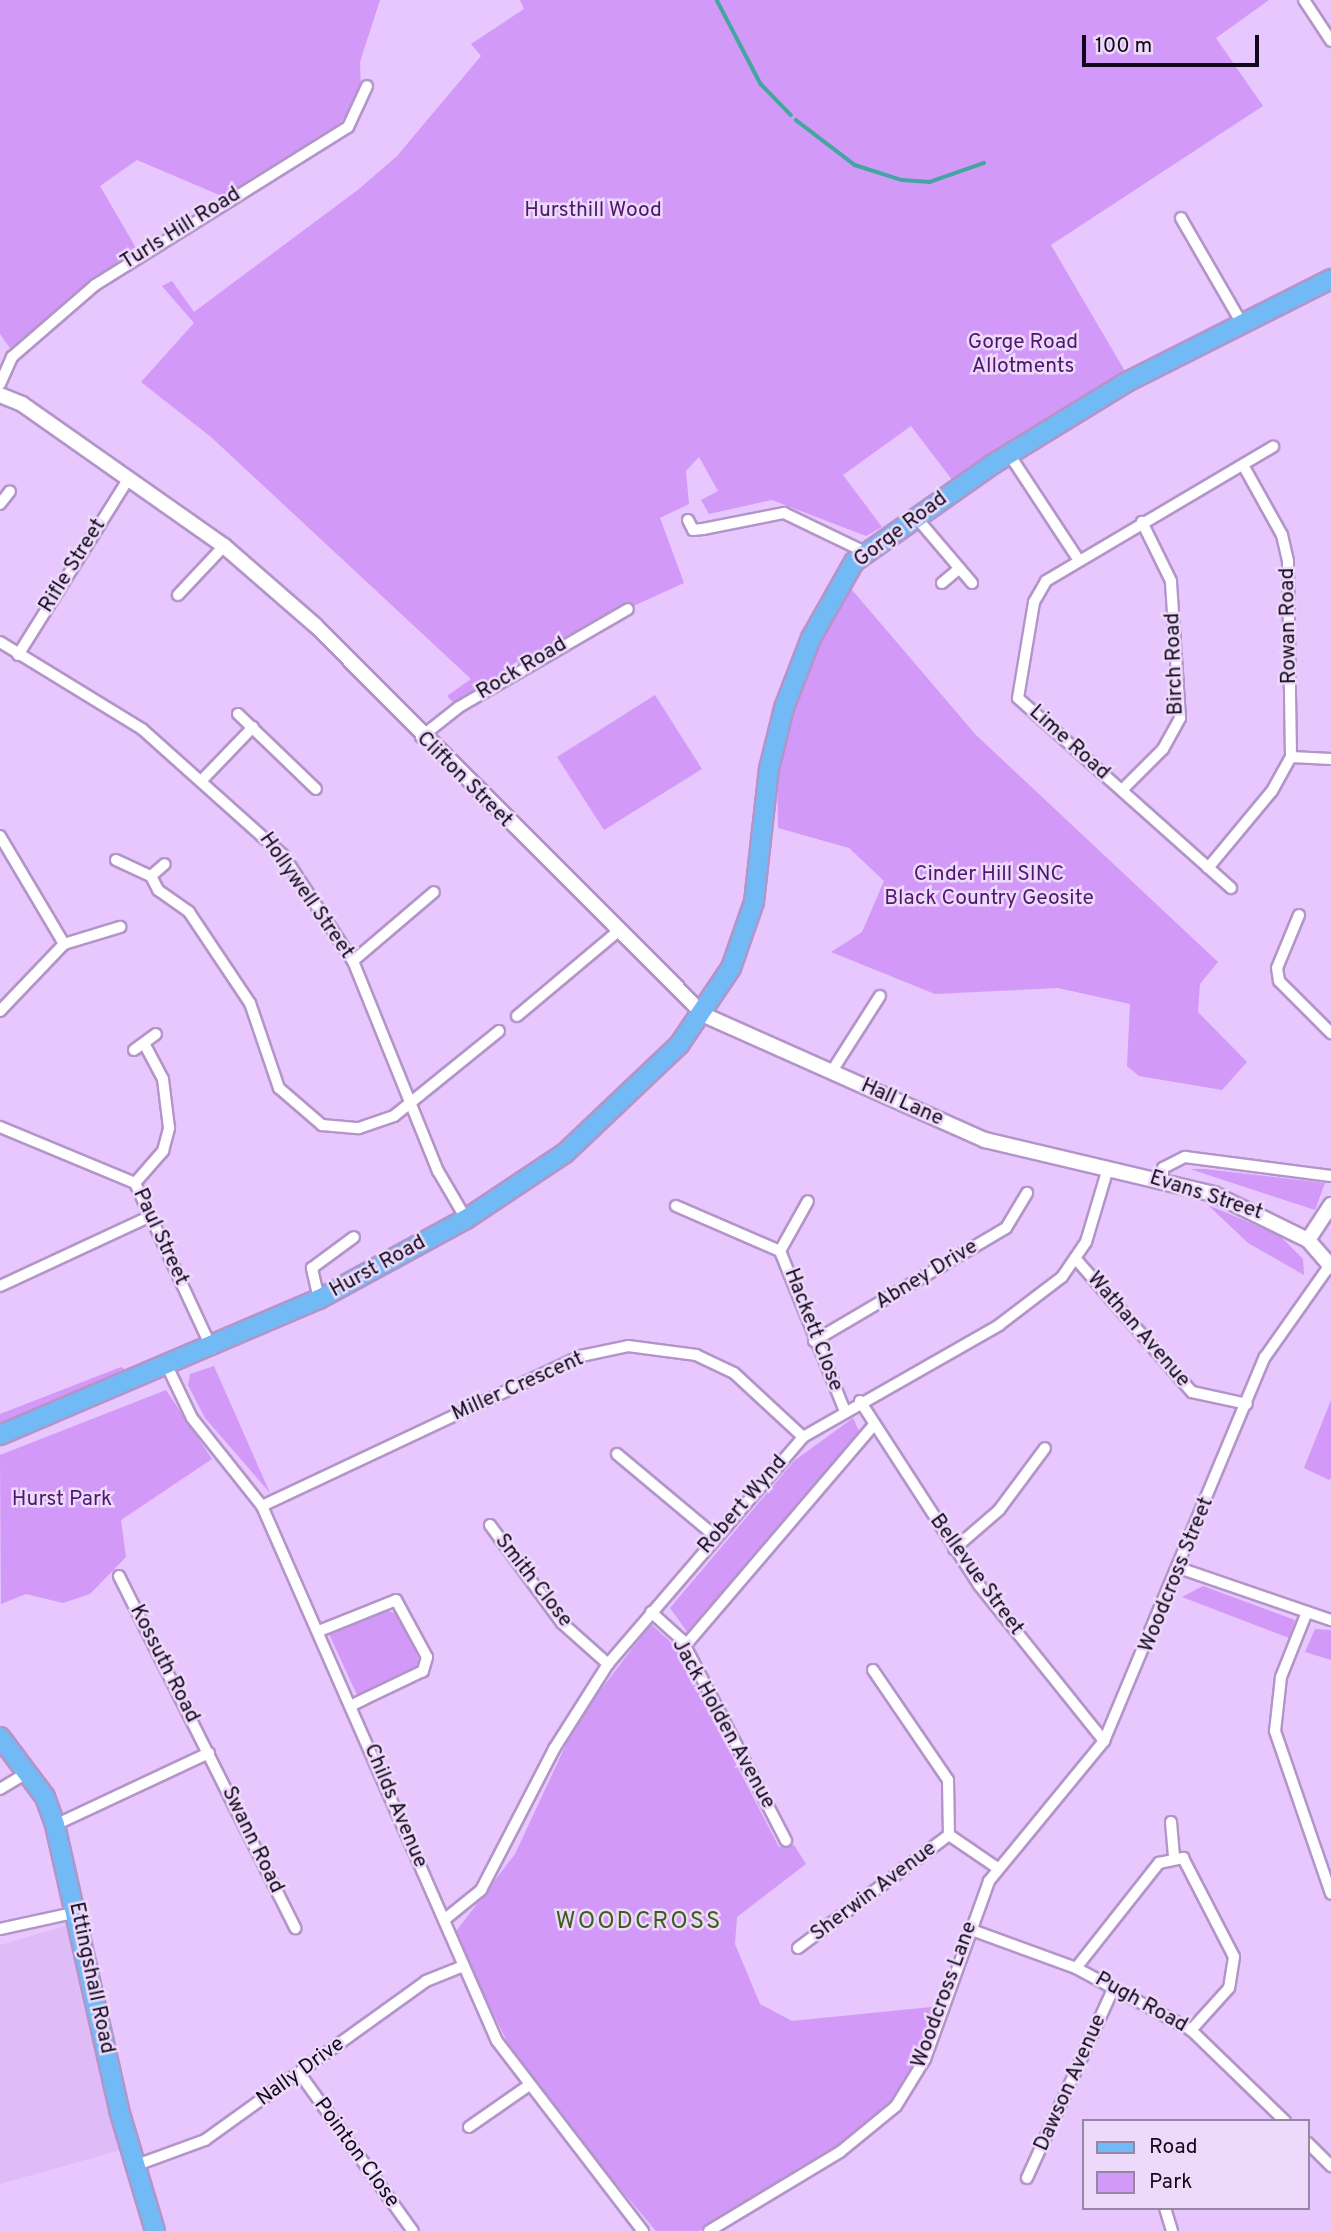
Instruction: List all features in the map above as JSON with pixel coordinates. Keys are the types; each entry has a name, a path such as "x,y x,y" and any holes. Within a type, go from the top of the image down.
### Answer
{"main road":[{"name":"Gorge Road","path":"704,1015 745,939 784,708 835,588 865,552 1009,454 1241,322 1331,279"},
{"name":"Hurst Road","path":"0,1435 212,1349 319,1299 466,1219 565,1153 626,1099 704,1015"},
{"name":"Ettingshall Road","path":"0,1737 29,1772 55,1825 134,2166 155,2231"}],"street":[{"path":"1304,0 1331,41"},
{"name":"Turls Hill Road","path":"0,384 12,357 95,285 348,127 367,86"},
{"path":"1181,218 1241,322"},
{"name":"Clifton Street","path":"0,395 129,478 224,546 315,625 421,737 615,933 704,1015"},
{"path":"1009,454 1078,559 1273,447"},
{"name":"Rowan Road","path":"1243,465 1282,535 1288,561 1291,758"},
{"name":"Rifle Street","path":"18,655 129,478"},
{"path":"0,504 10,491"},
{"path":"688,520 693,530 784,513 865,552"},
{"path":"915,516 972,583"},
{"name":"Birch Road","path":"1122,790 1163,749 1180,718 1171,581 1142,522"},
{"path":"178,595 224,546"},
{"name":"Lime Road","path":"1078,559 1038,591 1018,698 1231,888"},
{"path":"942,583 960,568"},
{"name":"Rock Road","path":"421,737 459,707 628,609"},
{"name":"Hollywell Street","path":"0,642 142,729 203,779 283,855 353,961 411,1103 466,1219"},
{"path":"239,714 316,789"},
{"path":"203,779 253,727"},
{"path":"1208,868 1272,791 1291,758 1331,759"},
{"path":"0,836 64,944"},
{"path":"116,860 151,876 158,890 188,912 237,984 258,1021 279,1088 305,1116 359,1128 411,1103 499,1031"},
{"path":"151,876 166,864"},
{"path":"353,961 434,892"},
{"path":"1300,923 1277,968 1279,981 1331,1032"},
{"path":"0,1011 64,944 120,927"},
{"path":"517,1016 615,933"},
{"path":"1269,991 1279,981"},
{"path":"832,1072 880,996"},
{"name":"Hall Lane","path":"704,1015 985,1140 1108,1168"},
{"path":"135,1183 156,1163 169,1128 163,1079 139,1047 156,1034"},
{"name":"Paul Street","path":"0,1127 135,1183 212,1349"},
{"path":"1163,1179 1163,1168 1185,1157 1331,1176"},
{"name":"Evans Street","path":"1108,1168 1163,1179 1269,1217 1308,1240 1330,1266"},
{"name":"Robert Wynd","path":"444,1920 481,1890 554,1749 608,1664 715,1536 803,1437 844,1409 999,1325 1062,1277 1075,1258 1108,1168"},
{"name":"Abney Drive","path":"814,1341 1006,1227 1027,1193"},
{"name":"Hackett Close","path":"780,1251 808,1201"},
{"path":"1308,1240 1331,1205"},
{"name":"Hackett Close","path":"676,1206 780,1251 814,1341 844,1409"},
{"path":"0,1286 151,1216"},
{"path":"319,1299 312,1268 354,1237"},
{"name":"Wathan Avenue","path":"1075,1258 1192,1392 1247,1404"},
{"name":"Woodcross Street","path":"996,1867 1104,1741 1179,1568 1265,1357 1330,1266"},
{"name":"Miller Crescent","path":"262,1506 581,1356 628,1346 696,1355 734,1373 803,1437"},
{"name":"Childs Avenue","path":"168,1368 192,1418 262,1506 352,1705 444,1920 461,1967 497,2041 528,2086 643,2231"},
{"name":"Bellevue Street","path":"860,1401 872,1427 954,1549 1104,1741"},
{"path":"685,1646 872,1427"},
{"path":"954,1549 999,1510 1045,1448"},
{"path":"617,1454 715,1536"},
{"name":"Smith Close","path":"490,1525 562,1623 608,1664"},
{"path":"1179,1568 1331,1620"},
{"name":"Kossuth Road","path":"119,1576 209,1753"},
{"path":"319,1631 396,1600 426,1657 423,1671 352,1705"},
{"name":"Jack Holden Avenue","path":"651,1612 685,1646 786,1841"},
{"path":"1307,1612 1281,1677 1275,1731 1331,1894"},
{"path":"873,1670 948,1780 949,1835 996,1867"},
{"path":"55,1825 209,1753"},
{"name":"Swann Road","path":"209,1753 295,1928"},
{"path":"0,1789 29,1772"},
{"path":"1171,1822 1174,1857"},
{"name":"Sherwin Avenue","path":"798,1948 949,1835"},
{"path":"1076,1968 1146,1877 1174,1857"},
{"path":"1174,1857 1186,1861 1234,1957 1229,1988 1191,2030"},
{"name":"Woodcross Lane","path":"709,2231 725,2227 840,2152 896,2106 925,2059 969,1929 996,1867"},
{"path":"0,1928 77,1912"},
{"name":"Pugh Road","path":"969,1929 1076,1968 1191,2030 1283,2119"},
{"name":"Nally Drive","path":"134,2166 205,2140 426,1981 461,1967"},
{"name":"Dawson Avenue","path":"1027,2178 1114,1987"},
{"name":"Pointon Close","path":"300,2074 413,2231"},
{"path":"469,2127 528,2086"},
{"path":"1310,2145 1331,2166"},
{"path":"1166,2210 1172,2231"}],"shaded area":[{"path":"66,1926 121,2150 0,2184 0,1945"}],"green space":[{"path":"0,0 380,0 360,62 361,95 338,126 224,197 137,160 100,186 136,248 12,351 0,334"},
{"path":"520,0 1269,0 1216,38 1263,106 1051,245 1126,373 953,481 911,426 843,475 882,527 866,536 772,500 709,514 701,500 718,491 699,457 686,471 689,504 660,518 684,583 565,637 456,705 447,696 471,679 211,437 141,382 194,323 162,286 172,281 194,312 359,189 397,156 481,56 471,44 524,9"},
{"name":"Cinder Hill SINC Black Country Geosite","path":"847,584 976,735 1218,962 1200,984 1198,1012 1247,1062 1222,1090 1139,1076 1127,1066 1130,1004 1058,988 935,994 831,952 862,932 884,881 849,848 778,828 777,766 802,681"},
{"path":"655,695 702,769 604,830 557,757"},
{"path":"1190,1169 1205,1169 1325,1183 1315,1210"},
{"path":"1208,1205 1279,1235 1303,1259 1304,1275 1248,1243"},
{"path":"214,1366 270,1493 205,1418 188,1385 190,1374"},
{"path":"121,1367 136,1377 0,1431 0,1414"},
{"name":"Hurst Park","path":"166,1390 212,1459 121,1520 126,1557 90,1594 63,1603 26,1594 1,1604 0,1455"},
{"path":"1331,1400 1331,1478 1329,1480 1304,1468"},
{"path":"853,1418 860,1433 688,1633 670,1608 794,1461"},
{"path":"1203,1586 1295,1620 1289,1638 1182,1597"},
{"path":"383,1610 400,1614 419,1660 415,1670 357,1695 329,1634"},
{"path":"651,1624 675,1646 779,1847 794,1845 806,1864 737,1917 735,1944 760,2004 792,2021 941,2006 921,2059 893,2106 868,2130 699,2231 656,2231 583,2145 519,2065 457,1942 457,1930 515,1854 577,1721"},
{"path":"1315,1629 1331,1630 1331,1660 1305,1652"}],"waterway":[{"path":"717,0 761,84 791,115"},
{"path":"796,120 855,165 902,180 930,182 984,163"}],"district":[{"name":"WOODCROSS","path":"639,1923"}],"park label":[{"name":"Hursthill Wood","path":"593,211"},
{"name":"Gorge Road Allotments","path":"1023,355"}]}
